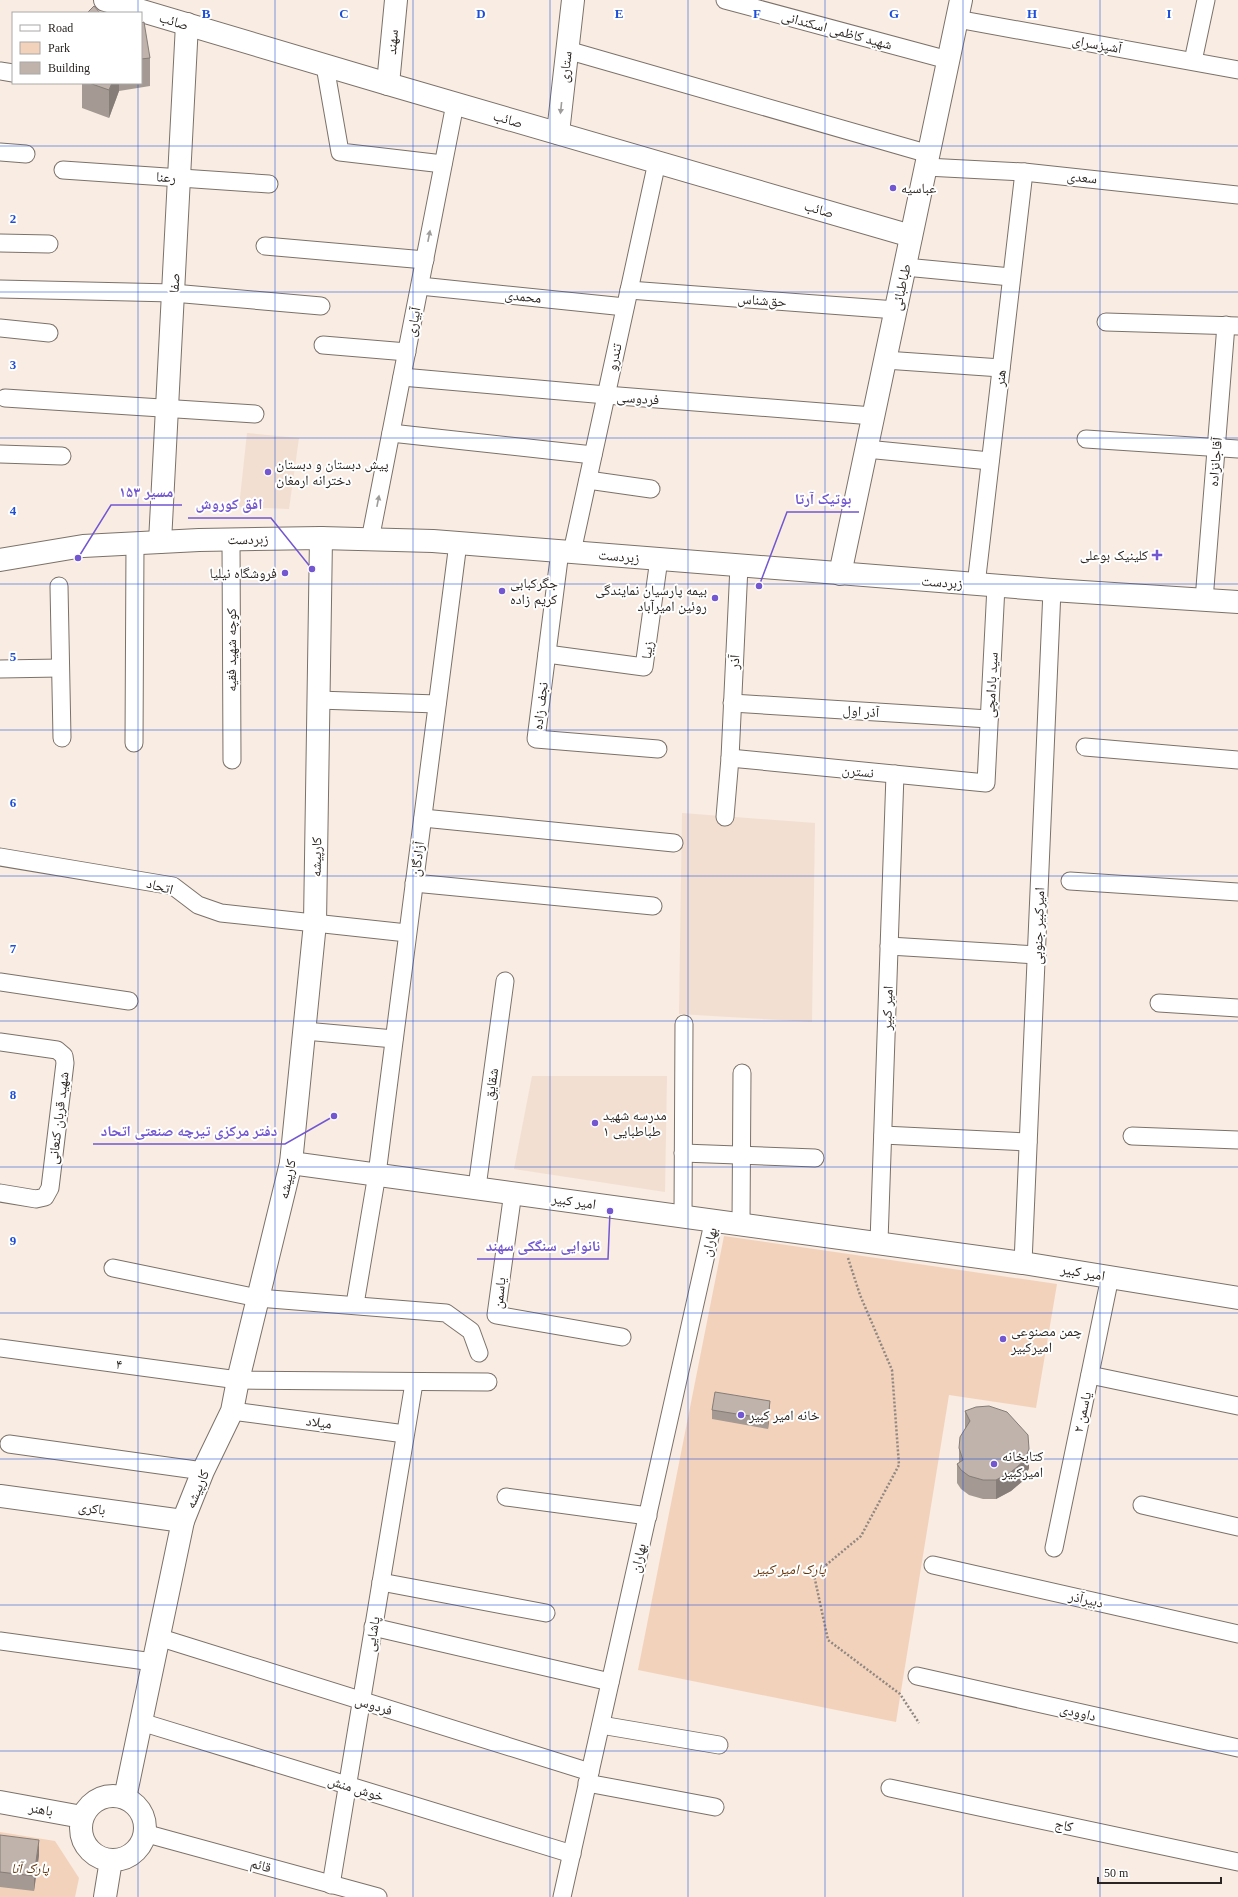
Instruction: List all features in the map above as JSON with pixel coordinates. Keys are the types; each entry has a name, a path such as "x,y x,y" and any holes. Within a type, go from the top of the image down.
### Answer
{"main road":[{"name":"صائب","path":"105,0 325,66 911,236"},
{"name":"سهند","path":"388,84 396,0"},
{"name":"ستاری","path":"558,133 573,0"},
{"name":"طباطبائی","path":"840,574 959,10"},
{"name":"صفا","path":"160,542 187,24"},
{"name":"زبردست","path":"0,560 83,546 160,542 321,538 458,543 840,574 1238,602"},
{"name":"کارپیشه","path":"125,1798 183,1521 203,1471 232,1411 238,1380 291,1163 315,923 321,538"},
{"name":"امیر کبیر","path":"291,1163 879,1242 1023,1263 1238,1298"},
{"name":"باکری","path":"0,1496 183,1521"},
{"path":"110,1796 125,1798 134,1804 140,1812 144,1822 142,1842 136,1850 120,1859 111,1860 101,1858 86,1845 81,1831 82,1816 87,1808 95,1801 110,1796"},
{"name":"باهنر","path":"0,1802 82,1816"},
{"path":"105,1897 111,1860"}],"street":[{"name":"شهید کاظمی اسکندانی","path":"725,0 948,60"},
{"path":"1193,61 1206,0"},
{"name":"آشپزسرای","path":"959,10 1238,70"},
{"name":"سعدی","path":"567,50 927,160 1238,195"},
{"path":"325,66 340,152 443,164"},
{"path":"0,71 12,73"},
{"name":"آبیاری","path":"370,540 455,104"},
{"path":"0,152 26,154"},
{"name":"تندرو","path":"566,552 588,480 657,162"},
{"name":"رعنا","path":"64,170 269,184"},
{"name":"هنر","path":"986,585 990,461 1024,172"},
{"path":"0,243 49,244"},
{"path":"265,246 425,260"},
{"path":"905,267 1011,277"},
{"name":"محمدی","path":"420,286 625,307"},
{"path":"0,289 173,293 321,306"},
{"name":"حق‌شناس","path":"629,290 896,310"},
{"path":"1106,322 1232,325"},
{"name":"آقاجانزاده","path":"1204,600 1216,448 1232,325"},
{"path":"0,328 49,333"},
{"path":"323,345 407,352"},
{"path":"885,360 1001,368"},
{"name":"فردوسی","path":"402,377 873,416"},
{"path":"5,398 255,414"},
{"path":"391,433 593,455"},
{"path":"1086,439 1238,449"},
{"path":"866,449 990,461"},
{"path":"0,454 62,456"},
{"path":"588,480 651,489"},
{"name":"کوچه شهید فقیه","path":"231,540 232,760"},
{"name":"آزادگان","path":"355,1304 377,1174 458,543"},
{"path":"134,743 135,544"},
{"name":"نجف زاده","path":"566,552 547,654 536,739 658,749"},
{"name":"زیبا","path":"547,654 644,667 659,559"},
{"name":"آذر","path":"725,817 730,758 739,566"},
{"name":"سید بادامچی","path":"986,585 989,719 986,784"},
{"path":"59,586 62,738"},
{"name":"امیرکبیر جنوبی","path":"1023,1263 1052,590"},
{"path":"0,670 60,668"},
{"path":"318,700 437,704"},
{"name":"آذر اول","path":"732,703 989,719"},
{"path":"1085,747 1238,760"},
{"name":"نسترن","path":"730,758 986,784"},
{"name":"امیر کبیر","path":"879,1242 895,774"},
{"path":"422,818 674,843"},
{"name":"اتحاد","path":"0,857 174,886 198,905 221,913 408,933"},
{"path":"1070,881 1238,892"},
{"path":"414,883 653,906"},
{"path":"889,946 1037,955"},
{"name":"شقایق","path":"476,1188 505,981"},
{"path":"0,982 129,1001"},
{"path":"1159,1003 1238,1008"},
{"path":"683,1215 684,1024"},
{"path":"305,1031 394,1039"},
{"name":"شهید قربان کنعانی","path":"0,1042 57,1050 64,1056 65,1063 50,1188 45,1196 36,1199 0,1193"},
{"path":"741,1223 742,1073"},
{"path":"883,1135 1028,1142"},
{"path":"1132,1136 1238,1140"},
{"path":"684,1153 815,1158"},
{"name":"یاسمن","path":"513,1192 496,1314 622,1337"},
{"name":"بهاران","path":"562,1897 714,1219"},
{"path":"113,1268 258,1298 355,1304 446,1313 471,1331 479,1353"},
{"name":"یاسمن ۲","path":"1054,1548 1110,1277"},
{"name":"۴","path":"0,1348 238,1380 414,1383 488,1382"},
{"path":"1090,1375 1238,1406"},
{"name":"پاشایی","path":"331,1885 414,1383"},
{"name":"میلاد","path":"232,1411 405,1434"},
{"path":"9,1444 203,1471"},
{"path":"506,1497 648,1516"},
{"path":"1142,1505 1238,1527"},
{"name":"دبیرآذر","path":"933,1565 1238,1634"},
{"path":"381,1582 546,1613"},
{"path":"373,1628 610,1682"},
{"name":"فردوس","path":"158,1638 361,1701 589,1778 715,1807"},
{"path":"0,1641 153,1662"},
{"name":"داوودی","path":"917,1676 1238,1748"},
{"name":"خوش منش","path":"140,1722 572,1854"},
{"path":"600,1725 719,1745"},
{"name":"کاج","path":"890,1788 1238,1862"},
{"name":"قائم","path":"144,1833 378,1897"}],"path":[{"path":"840,1237 860,1295 892,1370 899,1465 861,1536 814,1575 828,1640 900,1694 919,1723"}],"shaded area":[{"name":"پیش دبستان و دبستان دخترانه ارمغان","path":"247,433 299,438 289,509 239,507"},
{"path":"682,813 815,823 812,1022 679,1014"},
{"name":"مدرسه شهید طباطبایی ۱","path":"532,1076 667,1076 665,1192 514,1169"}],"green space":[{"name":"پارک امیر کبیر","path":"724,1236 1057,1284 1036,1408 949,1395 896,1722 638,1670"},
{"name":"پارک آنا","path":"0,1832 55,1841 79,1878 75,1897 0,1897"}],"building":[{"path":"94,6 99,12 88,12"},
{"path":"144,22 150,58 142,59 142,23"},
{"path":"92,84 112,84 109,90"},
{"path":"715,1392 770,1401 768,1419 712,1410"},
{"name":"کتابخانه امیرکبیر","path":"989,1406 1007,1412 1028,1435 1029,1449 1024,1461 1011,1472 996,1480 983,1480 969,1476 961,1470 957,1464 963,1460 959,1448 960,1437 970,1421 965,1411 976,1407"},
{"path":"0,1835 39,1840 34,1876 0,1872"}],"place":[{"name":"عباسیه","path":"893,188"},
{"name":"پیش دبستان و دبستان دخترانه ارمغان","path":"268,472"},
{"name":"کلینیک بوعلی","path":"1157,555"},
{"name":"مسیر ۱۵۳","path":"78,558"},
{"name":"افق کوروش","path":"312,569"},
{"name":"فروشگاه نیلیا","path":"285,573"},
{"name":"بوتیک آرتا","path":"759,586"},
{"name":"جگرکبابی کریم زاده","path":"502,591"},
{"name":"بیمه پارسیان نمایندگی روئین امیرآباد","path":"715,598"},
{"name":"دفتر مرکزی تیرچه صنعتی اتحاد","path":"334,1116"},
{"name":"مدرسه شهید طباطبایی ۱","path":"595,1123"},
{"name":"نانوایی سنگکی سهند","path":"610,1211"},
{"name":"چمن مصنوعی امیرکبیر","path":"1003,1339"},
{"name":"خانه امیر کبیر","path":"741,1415"},
{"name":"کتابخانه امیرکبیر","path":"994,1464"}]}
